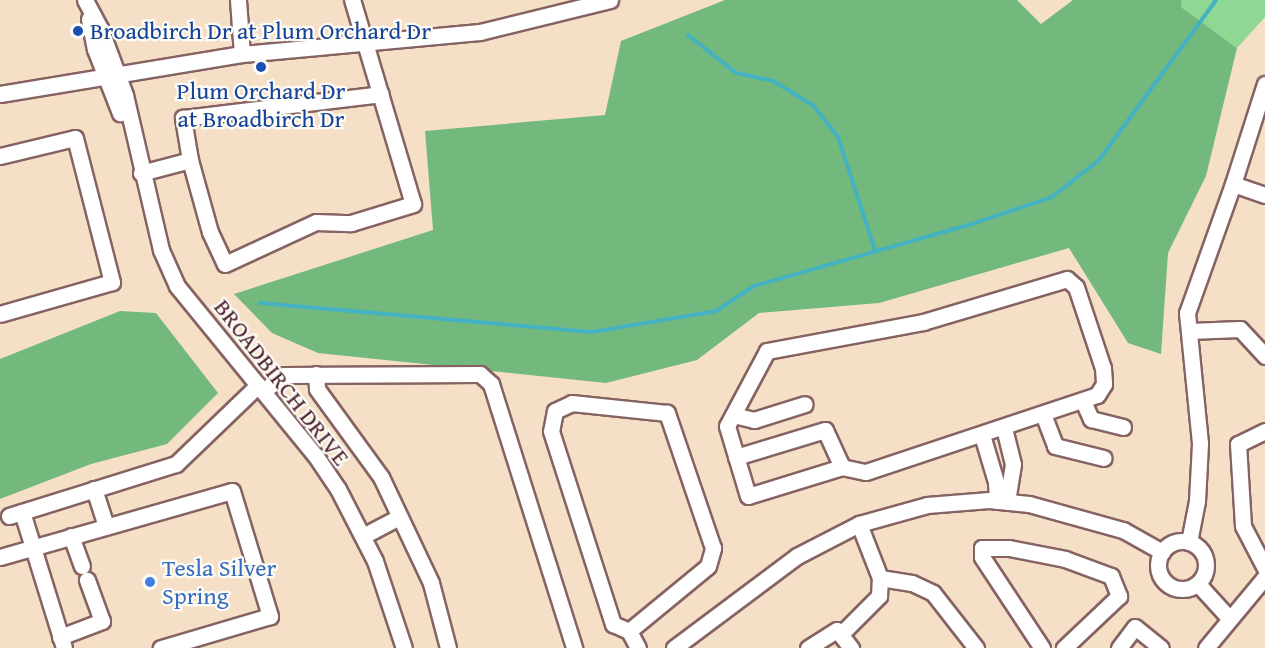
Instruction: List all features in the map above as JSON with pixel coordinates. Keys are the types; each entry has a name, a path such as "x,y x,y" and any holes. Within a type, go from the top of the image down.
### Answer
{"street":[{"path":"238,0 242,54"},
{"path":"352,0 366,42 413,204 351,222 316,222 225,264 210,232 190,160 183,118 381,94"},
{"path":"0,94 242,54 480,32 567,6 610,0"},
{"name":"BROADBIRCH DRIVE","path":"86,1 95,49 112,74 135,142 161,250 177,286 315,455 363,536 388,594 404,648"},
{"path":"1189,542 1197,501 1200,443 1187,313 1233,184 1265,84"},
{"path":"0,156 75,138 112,282 0,314"},
{"path":"141,173 190,160"},
{"path":"1233,184 1265,195"},
{"path":"1067,279 1076,287 1103,368 1104,384 1097,395 1042,414 865,472 842,467 748,496 727,426 767,351 923,322 1067,279"},
{"path":"1189,331 1240,330 1260,346 1265,356"},
{"path":"316,374 317,389 381,477 431,583 448,648"},
{"path":"71,536 102,621 62,643 32,547 15,514 176,464 260,388 284,375 480,374 491,384 574,648"},
{"path":"1083,401 1091,419 1123,427"},
{"path":"629,631 708,566 713,548 667,413 572,403 555,411 551,431 613,624 629,631 638,648"},
{"path":"733,415 754,420 805,404"},
{"path":"1042,414 1056,446 1104,458"},
{"path":"1002,501 1013,464 1004,428"},
{"path":"736,457 825,430 842,467"},
{"path":"1265,431 1238,444 1243,526 1265,568"},
{"path":"982,435 1002,501"},
{"path":"94,489 106,526"},
{"path":"0,557 232,491 270,616 161,648"},
{"path":"674,648 797,556 859,524 927,505 1002,501 1084,517 1123,530 1162,552"},
{"path":"363,536 399,517"},
{"path":"841,634 879,596 880,578 859,524"},
{"path":"1189,542 1205,556 1206,571 1198,584 1184,589 1170,585 1158,566 1162,552 1174,543 1189,542"},
{"path":"1042,648 982,557 982,548 1009,548 1065,558 1111,576 1119,596 1064,648"},
{"path":"880,578 912,583 933,593 976,648"},
{"path":"1206,648 1265,578"},
{"path":"1198,584 1230,619"},
{"path":"1119,648 1135,627 1161,648"},
{"path":"808,648 837,630 851,648"}],"green space":[{"path":"725,0 1017,0 1041,24 1073,0 1182,0 1181,7 1237,48 1206,176 1168,253 1161,354 1128,343 1069,248 879,303 759,313 697,360 606,383 318,353 272,333 234,294 433,230 425,131 605,115 621,41"},
{"path":"1182,0 1265,0 1265,17 1237,48 1181,7"},
{"path":"120,311 156,313 218,393 167,444 91,464 0,499 0,359"}],"waterway":[{"path":"260,303 592,332 716,311 754,286 975,223 1052,197 1099,160 1216,0"},
{"path":"688,35 736,73 773,81 813,105 838,137 875,250"}],"place":[{"name":"Broadbirch Dr at Plum Orchard Dr","path":"78,31"},
{"name":"Plum Orchard Dr at Broadbirch Dr","path":"261,67"},
{"name":"Tesla Silver Spring","path":"150,582"}]}
